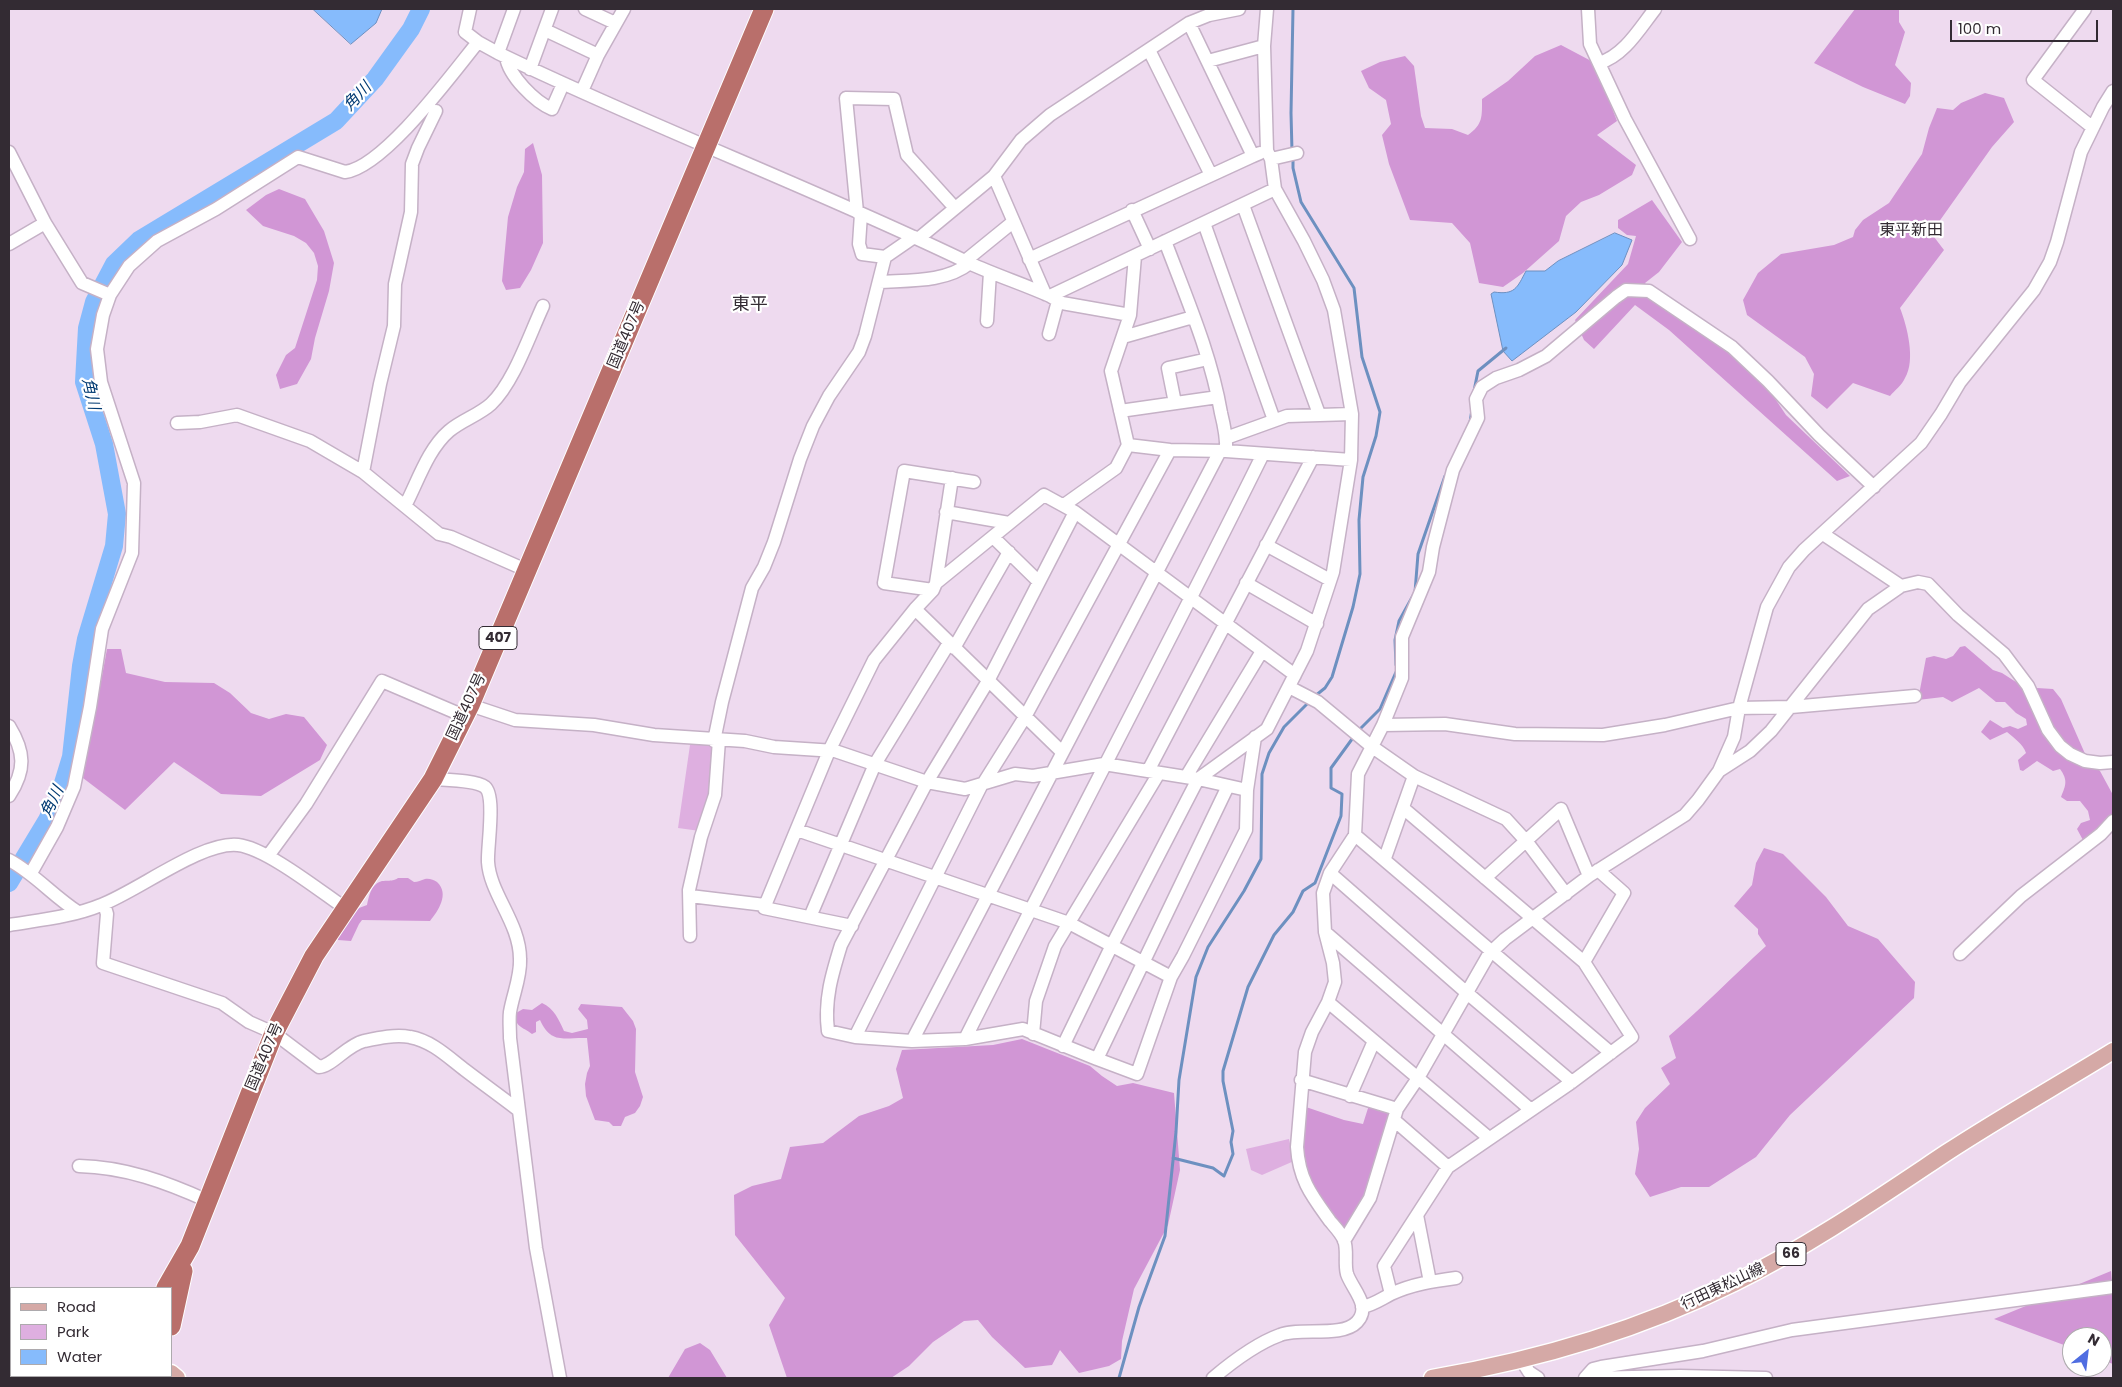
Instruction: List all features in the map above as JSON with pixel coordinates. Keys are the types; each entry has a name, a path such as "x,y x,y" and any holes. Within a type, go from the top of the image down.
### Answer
{"highway":[{"name":"国道407号","path":"190,1246 274,1033 314,956 433,779 467,711 764,9"},
{"name":"407","path":"166,1287 190,1246"},
{"name":"407","path":"172,1317 190,1246"}],"main road":[{"name":"行田東松山線","path":"1432,1378 1522,1361 1578,1345 1678,1309 1733,1284 1788,1256 1841,1224 1948,1152 2113,1051"}],"street":[{"path":"470,9 465,32 478,42 530,69 634,117 707,146 1062,303 1130,315"},
{"path":"514,9 502,55 511,73 544,106 552,109 564,84"},
{"path":"530,69 552,9"},
{"path":"586,9 615,23"},
{"path":"582,92 598,56 624,9"},
{"path":"955,208 907,155 894,99 846,98 859,213 859,244 862,254 885,257 916,238 955,208 994,176 1021,140 1050,115 1189,23 1209,15 1239,9"},
{"path":"1192,778 1267,729 1307,651 1330,580 1344,512 1351,460 1352,414 1334,310 1323,280 1308,249 1275,189 1269,155 1264,46 1266,9"},
{"path":"1588,9 1590,44 1630,127 1690,239"},
{"path":"1599,63 1610,60 1618,54 1656,9"},
{"path":"2085,9 2033,80 2092,127"},
{"path":"1189,23 1253,156"},
{"path":"544,30 598,56"},
{"path":"30,872 56,827 74,787 90,707 102,629 132,553 134,483 101,382 97,349 103,315 110,295 129,266 157,242 216,209 298,158 345,172 352,171 378,154 400,136 478,42"},
{"path":"1208,61 1264,46"},
{"path":"1149,50 1211,176"},
{"path":"1344,1241 1370,1198 1395,1115 1492,950 1594,873 1685,815 1719,771 1734,736 1739,708 1767,607 1789,567 1804,550 1916,448 1929,433 1960,382 2042,278 2057,242 2080,152 2113,91"},
{"path":"363,472 380,384 394,326 395,284 411,212 412,164 436,111"},
{"path":"9,152 45,223 82,283 110,295"},
{"path":"1029,258 1253,156 1297,153"},
{"path":"994,176 1029,258 1051,297 1049,334"},
{"path":"1051,297 1275,189"},
{"path":"1243,204 1320,414"},
{"path":"1132,210 1150,249"},
{"path":"878,282 941,277 962,269 967,262 1013,222"},
{"path":"9,244 45,223"},
{"path":"1204,223 1274,420"},
{"path":"1165,242 1208,359 1218,397 1224,446"},
{"path":"1064,505 1116,468 1128,445 1111,371 1130,315 1135,256"},
{"path":"690,936 689,890 701,838 715,795 716,740 722,702 752,588 764,567 774,542 800,459 813,426 829,396 859,352 865,336 885,257"},
{"path":"987,321 990,272"},
{"path":"1213,1378 1249,1352 1280,1335 1296,1331 1331,1331 1348,1328 1357,1322 1362,1307 1359,1295 1347,1274 1344,1241 1305,1186 1301,1174 1297,1147 1301,1080 1305,1052 1312,1032 1328,1002 1335,975 1325,932 1323,893 1330,873 1355,835 1358,774 1383,725 1402,678 1402,637 1429,572 1433,547 1453,470 1478,418 1476,399 1482,387 1496,378 1519,370 1546,356 1626,290 1649,291 1732,347 1768,381 1819,436 1874,487"},
{"path":"405,506 438,444 447,432 462,420 491,404 504,386 543,306"},
{"path":"1123,338 1193,317"},
{"path":"1176,403 1168,368 1208,359"},
{"path":"1120,412 1218,397"},
{"path":"912,1041 1050,774 1224,446 1274,420 1287,416 1352,414"},
{"path":"177,423 200,422 237,416 310,441 363,472 439,534 451,537 526,570"},
{"path":"1128,445 1170,450 1224,446 1263,454 1351,460"},
{"path":"855,1037 982,784 1025,716 1170,450"},
{"path":"965,1039 1104,764 1191,599 1263,454"},
{"path":"1033,1034 1036,1001 1055,946 1154,772 1225,624 1313,457"},
{"path":"934,587 884,583 904,471 974,482"},
{"path":"934,587 952,478"},
{"path":"852,926 764,908 829,750 874,660 915,609 934,587 1044,495 1075,512 1262,651 1292,681 1371,746 1414,776 1506,819 1527,842 1566,894"},
{"path":"946,512 1009,523"},
{"path":"1075,512 988,681 927,782 841,945 826,1010 828,1031 855,1037 912,1041 965,1039 1023,1029 1137,1074 1171,977 1246,830 1247,790 1255,737"},
{"path":"1823,534 1901,586"},
{"path":"993,537 1040,582"},
{"path":"1266,545 1330,580"},
{"path":"810,917 875,764 1009,552"},
{"path":"1719,771 1750,751 1771,731 1868,609 1901,586 1918,582 1928,584 1958,614 2004,654 2028,686 2048,730 2060,746 2070,754 2085,761 2113,762"},
{"path":"1246,583 1317,624"},
{"path":"915,609 1062,752"},
{"path":"1063,1046 1192,778 1262,651"},
{"path":"268,856 306,804 382,681 467,711 515,720 594,725 654,735 745,741 802,750 829,750 927,782 965,789 1015,774 1033,776 1104,764 1192,778 1247,790"},
{"path":"1383,725 1445,724 1515,734 1603,735 1665,725 1739,708 1791,707 1915,696"},
{"path":"9,726 18,741 22,753 21,768 16,784 9,796"},
{"path":"1385,858 1414,776"},
{"path":"433,779 484,786 489,792 488,864 493,881 513,925 520,958 520,970 510,1014 510,1038 517,1109 536,1248 560,1378"},
{"path":"1097,1059 1228,786"},
{"path":"1391,1294 1384,1266 1448,1167 1572,1082 1632,1036 1584,962 1532,920 1403,808"},
{"path":"1484,878 1527,842 1561,809 1594,873 1624,893 1584,962"},
{"path":"1960,954 2020,896 2101,834 2113,821"},
{"path":"797,830 1069,923 1144,961 1171,977"},
{"path":"1355,835 1385,858 1611,1053"},
{"path":"9,925 78,912 104,904 222,845 239,845 268,856 345,908"},
{"path":"9,860 30,872 55,898 78,912"},
{"path":"1330,873 1572,1082"},
{"path":"690,896 765,904"},
{"path":"104,904 108,914 103,963 222,1003 249,1022 274,1033 315,1065 322,1067 347,1048 363,1041 402,1036 418,1039 446,1054 517,1109"},
{"path":"1325,932 1530,1110"},
{"path":"1328,1002 1489,1138"},
{"path":"1350,1096 1374,1041"},
{"path":"1301,1080 1350,1096 1395,1115 1448,1167"},
{"path":"79,1166 102,1167 132,1173 171,1184 208,1201"},
{"path":"1417,1215 1430,1282"},
{"path":"1362,1307 1371,1305 1391,1294 1430,1282 1456,1278"},
{"path":"1585,1378 1593,1369 1703,1351 1792,1330 2113,1287"},
{"path":"1522,1361 1529,1372 1538,1378"},
{"path":"1585,1378 1680,1376 1766,1378"}],"green space":[{"path":"690,745 714,745 708,796 700,831 678,828"},
{"path":"1289,1139 1294,1161 1262,1175 1251,1170 1246,1149"}],"shaded area":[{"path":"1855,9 1899,9 1899,22 1905,32 1895,65 1911,83 1910,96 1905,104 1863,87 1814,63"},
{"path":"1561,45 1595,63 1617,121 1597,135 1636,165 1632,175 1599,195 1581,202 1566,216 1559,241 1523,273 1503,287 1479,283 1470,243 1452,223 1410,220 1389,164 1382,135 1391,124 1386,100 1369,88 1361,71 1380,62 1405,56 1414,66 1421,116 1425,128 1452,129 1468,135 1477,127 1481,120 1482,99 1508,81 1535,56"},
{"path":"1985,93 2004,98 2014,122 1992,147 1931,233 1944,250 1900,308 1908,333 1910,353 1910,362 1905,378 1890,396 1853,383 1827,409 1811,396 1814,374 1805,357 1747,315 1743,300 1758,273 1781,254 1834,245 1853,237 1855,230 1863,220 1889,203 1922,154 1937,108 1953,110 1961,103"},
{"path":"533,143 542,175 543,243 531,270 520,288 506,290 502,281 508,217 517,187 524,172 525,149"},
{"path":"279,189 305,199 324,231 334,263 329,291 315,338 311,359 297,384 280,389 276,375 286,355 295,348 317,280 318,266 314,253 306,243 294,236 263,226 246,210 266,195"},
{"path":"1652,200 1682,242 1659,272 1645,283 1658,303 1692,324 1734,357 1770,391 1786,415 1850,476 1837,481 1669,330 1635,305 1594,349 1584,340 1575,320 1628,264 1636,236 1627,235 1618,228 1618,220"},
{"path":"1965,646 1993,670 2002,673 2030,691 2037,688 2053,689 2061,699 2086,756 2100,771 2113,795 2113,817 2084,842 2077,829 2081,823 2090,820 2088,811 2080,801 2067,801 2061,797 2065,783 2060,769 2053,771 2037,761 2023,771 2020,770 2018,760 2026,753 2018,741 2007,732 1990,740 1981,732 1990,720 2003,728 2010,726 2018,729 2027,725 2026,719 2016,713 2005,702 1996,702 1979,688 1952,702 1943,697 1918,700 1926,658 1934,656 1946,659 1953,656 1960,647"},
{"path":"107,649 121,649 126,673 165,682 214,683 230,693 251,713 269,719 286,714 304,717 327,745 320,760 261,796 221,794 174,762 125,810 83,778"},
{"path":"1764,848 1783,854 1826,897 1848,926 1878,939 1915,982 1914,998 1790,1115 1756,1157 1709,1187 1681,1187 1650,1197 1635,1174 1639,1149 1636,1122 1645,1108 1670,1084 1661,1068 1676,1058 1669,1036 1766,946 1758,934 1758,929 1734,906 1752,885 1756,863"},
{"path":"408,878 414,882 430,879 437,882 441,887 443,897 430,921 362,920 351,941 338,940 347,922 359,908 367,905 375,885 382,881"},
{"path":"542,1003 553,1011 564,1031 572,1033 588,1029 587,1020 578,1009 581,1004 622,1007 633,1021 636,1029 635,1072 643,1097 635,1113 625,1117 621,1126 613,1126 609,1122 595,1120 586,1096 585,1084 590,1066 587,1038 559,1038 549,1033 540,1020 536,1022 536,1032 532,1034 517,1024 516,1013 523,1009 532,1010"},
{"path":"1022,1039 1090,1066 1117,1086 1133,1083 1174,1093 1180,1170 1168,1225 1134,1289 1122,1341 1121,1359 1109,1366 1079,1373 1060,1350 1052,1365 1025,1368 992,1337 978,1320 964,1321 933,1342 909,1366 891,1378 787,1378 769,1325 785,1298 735,1235 734,1195 752,1186 781,1179 790,1147 823,1143 859,1116 889,1106 903,1098 896,1069 902,1050 993,1045"},
{"path":"1369,1105 1390,1113 1368,1193 1344,1231 1308,1177 1301,1150 1306,1107 1344,1120 1363,1124"},
{"path":"2111,1271 2113,1294 2113,1364 2112,1327 2062,1327 2062,1344 1994,1319"},
{"path":"700,1343 710,1350 727,1378 668,1378 685,1349"}],"water":[{"path":"313,9 382,9 376,23 351,44"},
{"path":"1615,233 1632,240 1622,265 1576,312 1512,361 1503,351 1491,294 1494,292 1511,291 1517,286 1526,271 1545,271 1558,261"}],"waterway":[{"name":"角川","path":"9,883 47,820 60,793 71,757 81,666 86,639 114,546 117,514 104,444 84,382 87,328 94,302 114,264 139,240 336,121 375,79 411,29 421,9"},
{"path":"1292,151 1293,9"},
{"path":"1293,157 1293,168 1301,202 1354,288 1362,357 1380,412 1376,436 1363,477 1359,520 1360,574 1353,607 1332,677 1325,688 1315,696"},
{"path":"1474,391 1478,371 1506,348"},
{"path":"1470,423 1472,409"},
{"path":"1396,665 1395,640 1399,621 1415,592 1418,554 1445,476"},
{"path":"1359,730 1380,709 1396,672"},
{"path":"1119,1378 1139,1307 1165,1236 1176,1132 1179,1080 1196,977 1208,947 1244,891 1261,859 1262,774 1269,753 1284,727 1309,702"},
{"path":"1173,1158 1213,1168 1224,1176 1233,1154 1231,1142 1233,1131 1223,1081 1223,1071 1248,987 1274,935 1293,912 1303,891 1315,883 1341,816 1342,794 1331,788 1331,768 1355,735"}],"district":[{"name":"東平新田","path":"1911,231"},
{"name":"東平","path":"750,305"}]}
